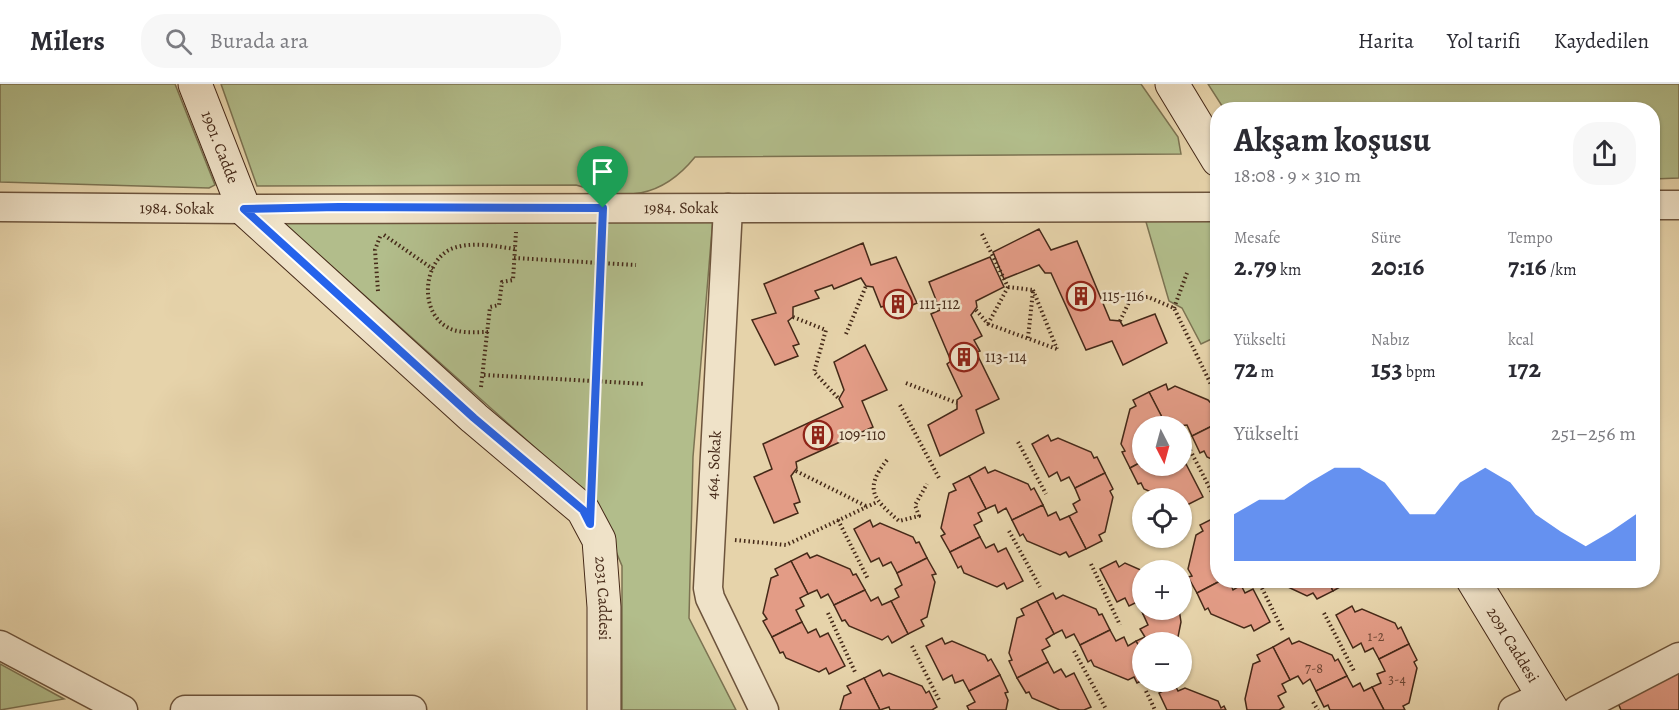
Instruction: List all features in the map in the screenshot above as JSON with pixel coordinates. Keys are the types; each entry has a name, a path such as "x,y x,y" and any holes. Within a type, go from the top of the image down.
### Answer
{"street":[{"name":"1901. Cadde","path":"195,84 244,209"},
{"path":"1172,84 1210,147"},
{"path":"1660,205 1679,205"},
{"name":"1984. Sokak","path":"0,207 244,209 339,207 1210,207"},
{"name":"464. Sokak","path":"728,208 710,538 710,598 764,710"},
{"name":"2031 Caddesi","path":"244,209 474,418 583,510 599,540 603,584 604,710"},
{"name":"2091 Caddesi","path":"1478,588 1547,703"},
{"path":"0,645 123,710"},
{"path":"1577,710 1679,657"},
{"path":"1513,710 1547,703"},
{"path":"197,710 412,710"}],"path":[{"path":"339,207 433,269"},
{"path":"383,334 375,269 375,250 381,234 398,208"},
{"path":"474,418 484,375 490,307 499,305 502,282 513,280 519,208"},
{"path":"590,524 603,264 603,208"},
{"path":"979,229 1008,287"},
{"path":"488,332 460,331 446,326 436,316 428,295 433,269 442,254 452,249 481,244 515,249"},
{"path":"514,258 636,265"},
{"path":"1174,308 1187,273"},
{"path":"846,334 866,286"},
{"path":"1008,287 1033,290"},
{"path":"988,324 1008,287"},
{"path":"976,310 988,324 1057,349 1033,290"},
{"path":"1028,338 1033,290"},
{"path":"1120,321 1131,298 1148,297 1174,308 1210,382"},
{"path":"793,317 826,330 814,372 839,399"},
{"path":"484,375 645,384"},
{"path":"906,383 957,404"},
{"path":"900,405 939,478"},
{"path":"1018,442 1046,494"},
{"path":"1192,455 1210,489"},
{"path":"887,460 875,475 873,491 877,502 899,521 919,516 915,505 927,484"},
{"path":"796,471 867,507"},
{"path":"710,538 786,545 877,502"},
{"path":"838,520 868,579"},
{"path":"1009,531 1040,587"},
{"path":"1091,564 1120,625"},
{"path":"1262,588 1283,631"},
{"path":"828,613 855,672"},
{"path":"1324,613 1355,673"},
{"path":"912,646 939,700"},
{"path":"1074,651 1106,709"},
{"path":"1146,692 1155,710"},
{"path":"1313,702 1318,710"}],"green space":[{"path":"0,84 175,84 215,185 209,188 0,182"},
{"path":"221,84 1141,84 1178,137 1181,154 695,157 682,171 655,189 626,194 610,193 576,185 257,186"},
{"path":"1208,84 1679,84 1679,178 1660,179 1660,102 1220,102"},
{"path":"1144,215 1210,218 1210,340 1201,344 1182,308 1169,301"},
{"path":"713,218 693,457 689,618 736,710 622,710 622,566 595,501 281,221"},
{"path":"0,664 64,699 0,710"}],"building":[{"name":"115-116","path":"1039,229 1051,250 1077,241 1110,320 1120,321 1123,326 1155,314 1167,343 1123,365 1112,341 1086,350 1051,273 1045,273 1039,265 1004,279 993,252"},
{"name":"111-112","path":"863,243 871,265 896,257 917,303 892,314 888,305 881,307 873,287 866,286 861,278 834,289 832,285 815,291 819,298 793,307 793,317 788,321 799,344 793,346 798,356 775,365 752,320 776,313 764,284"},
{"name":"113-114","path":"990,257 1004,287 976,301 977,307 971,315 982,336 974,340 980,351 976,352 999,399 976,410 984,433 940,456 928,425 957,409 957,400 962,396 947,364 951,361 931,314 940,310 929,282"},
{"name":"109-110","path":"865,345 887,390 862,401 873,427 796,462 797,468 791,476 800,502 794,504 798,513 774,523 754,477 772,469 763,444 843,407 839,399 844,390 834,362"},
{"path":"1166,384 1168,390 1175,386 1210,402 1210,427 1192,436 1192,416 1161,416 1149,392"},
{"path":"1149,392 1161,416 1132,416 1132,467 1130,468 1122,452 1125,451 1121,444 1130,409 1136,406 1133,400"},
{"path":"1210,427 1210,458 1204,451 1200,453 1192,436"},
{"path":"1048,435 1051,441 1058,438 1091,452 1094,458 1097,457 1105,473 1075,488 1069,477 1061,481 1057,472 1049,477 1032,444"},
{"path":"985,467 988,473 995,470 1028,484 1031,490 1034,488 1043,505 1012,520 1006,508 998,513 995,505 986,509 969,476"},
{"path":"1105,473 1113,489 1110,491 1113,497 1105,532 1099,535 1102,541 1086,549 1069,516 1077,512 1073,504 1080,500 1075,488"},
{"path":"969,476 986,509 978,513 982,521 974,525 980,537 950,552 941,536 945,534 941,528 949,493 956,490 953,484"},
{"path":"1134,476 1192,476 1203,497 1192,502 1192,488 1144,488 1141,483 1138,484"},
{"path":"1043,505 1048,516 1056,512 1060,520 1069,516 1086,549 1069,557 1066,552 1060,555 1027,541 1023,534 1020,536 1012,520"},
{"path":"870,520 873,527 880,523 913,537 916,543 919,542 927,558 897,573 891,562 883,566 879,558 871,562 854,529"},
{"path":"1210,520 1210,586 1197,593 1192,584 1192,560 1190,560 1196,535 1203,531 1200,525"},
{"path":"980,537 986,548 994,544 998,552 1006,548 1023,581 1007,589 1004,583 997,587 964,573 961,566 958,568 950,552"},
{"path":"807,553 810,558 817,555 850,569 853,575 856,574 865,590 834,605 828,594 821,598 817,590 808,594 791,561"},
{"path":"927,558 936,574 932,575 935,582 927,617 921,620 924,626 908,634 891,601 899,597 895,589 902,585 897,573"},
{"path":"791,561 808,594 800,598 804,606 796,610 802,622 772,637 763,621 767,619 763,613 771,578 778,575 775,569"},
{"path":"1116,561 1119,567 1125,563 1132,566 1132,604 1129,606 1125,598 1117,602 1100,569"},
{"path":"1210,586 1232,588 1233,590 1242,588 1245,593 1253,589 1270,622 1254,631 1251,625 1244,628 1211,614 1208,608 1205,610 1197,593"},
{"path":"1290,588 1332,588 1333,591 1317,599 1313,593 1307,596"},
{"path":"865,590 871,601 878,597 882,605 891,601 908,634 892,643 888,636 882,640 849,626 845,620 842,621 834,605"},
{"path":"1053,593 1056,599 1063,595 1096,609 1099,615 1102,614 1110,630 1080,645 1074,634 1066,638 1062,630 1054,634 1037,601"},
{"path":"1037,601 1054,634 1046,639 1050,646 1042,650 1048,662 1017,678 1009,661 1012,660 1009,653 1017,618 1024,615 1021,609"},
{"path":"1352,606 1355,612 1362,609 1395,623 1398,629 1401,627 1409,644 1379,659 1373,648 1365,652 1361,643 1353,648 1336,615"},
{"path":"1146,620 1181,620 1181,622 1179,632 1142,632 1140,629 1148,625"},
{"path":"802,622 808,633 816,629 820,637 828,633 845,666 829,674 826,668 819,672 786,658 783,652 780,653 772,637"},
{"path":"1110,630 1116,641 1124,637 1128,646 1132,644 1132,678 1128,680 1094,666 1091,660 1088,662 1080,645"},
{"path":"942,638 945,644 952,641 985,655 988,661 991,659 1000,675 969,691 963,680 955,683 952,675 943,680 926,646"},
{"path":"1289,638 1292,644 1299,641 1332,655 1335,661 1338,659 1347,676 1316,691 1310,679 1303,684 1298,676 1290,680 1273,647"},
{"path":"1409,644 1417,660 1414,662 1417,668 1409,703 1403,706 1405,710 1384,710 1372,687 1381,683 1377,674 1385,671 1379,659"},
{"path":"1273,647 1290,680 1282,684 1286,692 1278,696 1284,707 1279,710 1247,710 1245,699 1253,664 1260,661 1257,655"},
{"path":"1048,662 1054,673 1061,669 1066,677 1074,673 1091,707 1084,710 1060,710 1032,698 1029,692 1026,693 1017,678"},
{"path":"880,670 883,676 889,673 922,686 926,693 929,691 937,707 932,710 890,710 889,707 880,710 864,678"},
{"path":"1679,673 1679,710 1621,710 1618,703"},
{"path":"1000,675 1008,692 1005,693 1008,700 1006,710 969,710 967,706 975,702 969,691"},
{"path":"1347,676 1353,687 1360,683 1364,691 1372,687 1384,710 1330,710 1328,705 1324,707 1316,691"},
{"path":"864,678 880,710 840,710 844,696 851,693 847,686"},
{"path":"1192,691 1218,701 1221,708 1224,706 1226,710 1167,710 1159,693"}],"place":[{"name":"115-116","path":"1081,296"},
{"name":"111-112","path":"898,304"},
{"name":"113-114","path":"964,357"},
{"name":"109-110","path":"818,435"}],"route":[{"path":"339,207 603,208 603,264 590,524 583,510 474,418 244,209 339,207"}]}
